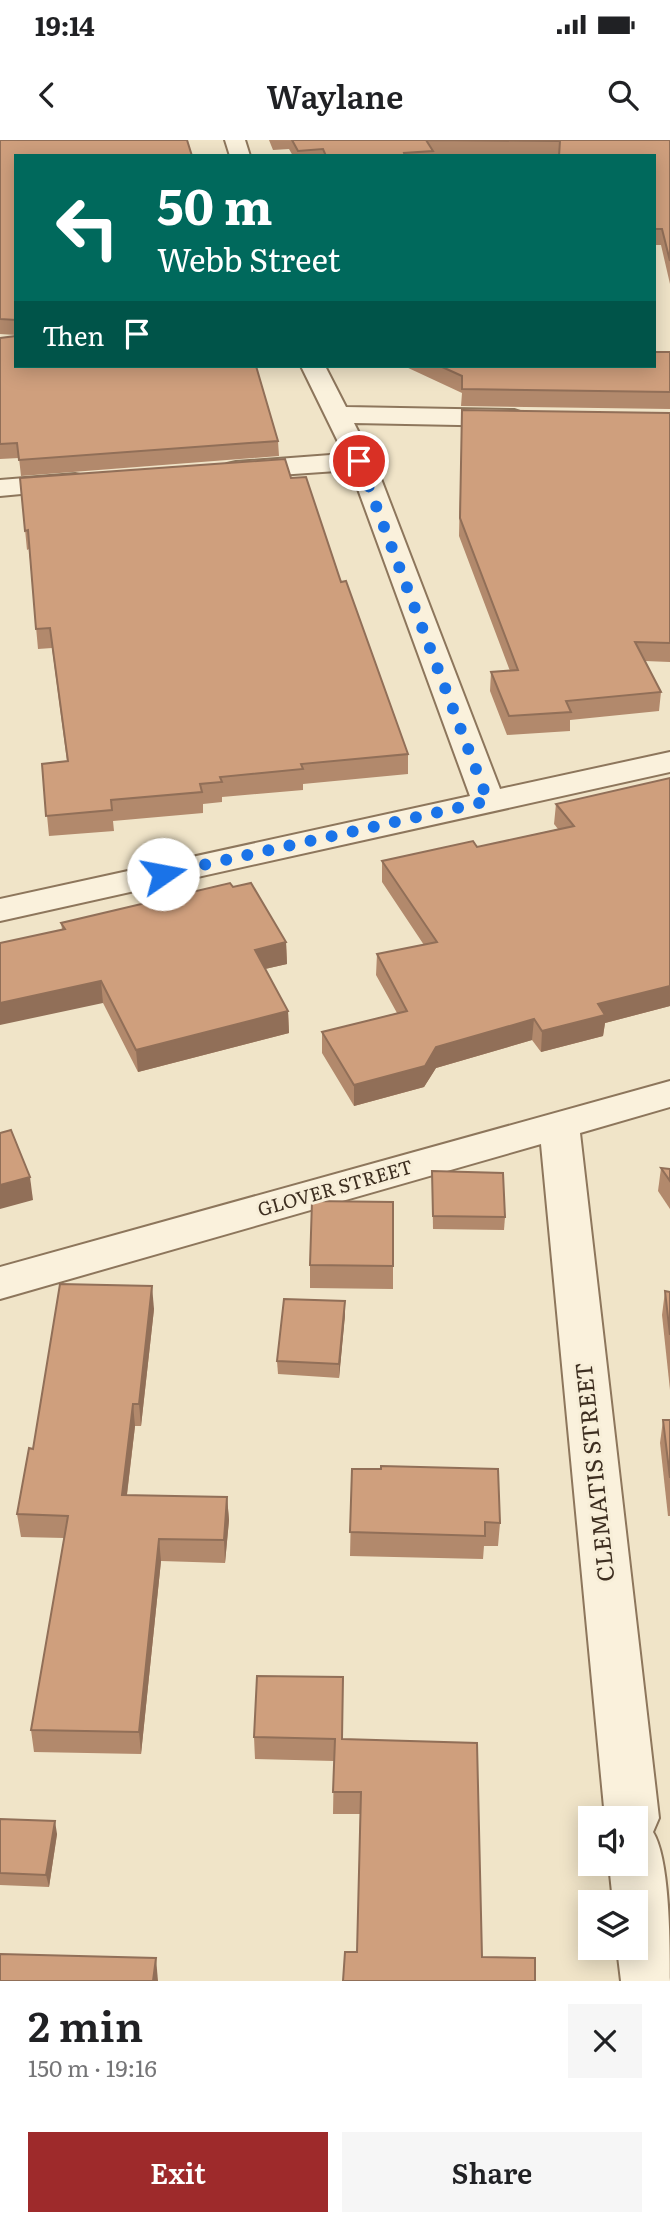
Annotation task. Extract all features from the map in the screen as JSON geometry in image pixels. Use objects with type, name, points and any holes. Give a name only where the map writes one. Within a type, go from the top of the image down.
[{"type":"street","points":[[314,368],[359,461],[488,801]]},
{"type":"street","points":[[337,415],[545,418]]},
{"type":"street","points":[[207,472],[359,461]]},
{"type":"street","points":[[0,488],[97,481]]},
{"type":"street","points":[[0,910],[670,762]]},
{"type":"street","name":"GLOVER STREET","points":[[0,1283],[670,1094]]},
{"type":"street","name":"CLEMATIS STREET","points":[[559,1125],[631,1806]]},
{"type":"street","points":[[638,1876],[649,1981]]},
{"type":"building","points":[[0,140],[187,140],[191,154],[14,154],[14,320],[0,319]]},
{"type":"building","points":[[292,140],[426,140],[433,151],[404,154],[325,154],[323,149],[298,151]]},
{"type":"building","points":[[426,140],[670,140],[670,261],[662,229],[656,229],[656,154],[559,154],[560,141]]},
{"type":"building","points":[[14,336],[14,368],[257,368],[278,441],[19,460],[17,443],[0,444],[0,338]]},
{"type":"building","points":[[656,352],[670,352],[670,392],[462,389],[462,376],[444,368],[656,368]]},
{"type":"building","points":[[462,410],[670,413],[670,643],[635,642],[661,692],[566,701],[571,712],[509,716],[491,672],[518,670],[460,518]]},
{"type":"building","points":[[285,459],[291,478],[306,477],[341,582],[346,581],[408,754],[301,764],[303,769],[220,777],[222,782],[200,784],[202,792],[111,800],[112,810],[46,816],[42,764],[68,761],[50,628],[36,629],[28,530],[25,531],[20,478]]},
{"type":"building","points":[[670,778],[670,986],[598,1004],[605,1015],[542,1031],[534,1019],[436,1047],[425,1066],[354,1085],[322,1032],[407,1011],[377,954],[437,942],[382,861],[473,841],[477,847],[574,826],[556,804]]},
{"type":"building","points":[[230,883],[233,887],[251,883],[286,942],[255,950],[288,1011],[136,1050],[101,981],[0,1003],[0,943],[65,929],[61,923]]},
{"type":"building","points":[[11,1130],[30,1177],[0,1185],[0,1133]]},
{"type":"building","points":[[661,1168],[670,1169],[670,1181]]},
{"type":"building","points":[[432,1171],[503,1173],[505,1217],[433,1216]]},
{"type":"building","points":[[312,1201],[393,1202],[393,1266],[310,1265]]},
{"type":"building","points":[[60,1284],[152,1286],[139,1404],[133,1404],[122,1495],[227,1497],[224,1540],[159,1539],[139,1732],[31,1730],[68,1516],[17,1514],[29,1448],[33,1449]]},
{"type":"building","points":[[665,1291],[670,1292],[670,1335]]},
{"type":"building","points":[[284,1299],[345,1301],[339,1364],[277,1361]]},
{"type":"building","points":[[663,1420],[670,1420],[670,1478]]},
{"type":"building","points":[[381,1466],[498,1469],[500,1523],[485,1522],[485,1536],[350,1532],[352,1469],[381,1469]]},
{"type":"building","points":[[257,1676],[343,1677],[342,1739],[477,1743],[482,1957],[535,1958],[535,1981],[343,1981],[345,1952],[357,1952],[361,1792],[333,1792],[335,1739],[254,1737]]},
{"type":"building","points":[[0,1819],[55,1821],[46,1875],[0,1873]]},
{"type":"building","points":[[0,1954],[156,1958],[153,1981],[0,1981]]},
{"type":"route","points":[[163,874],[488,801],[359,461]]}]
